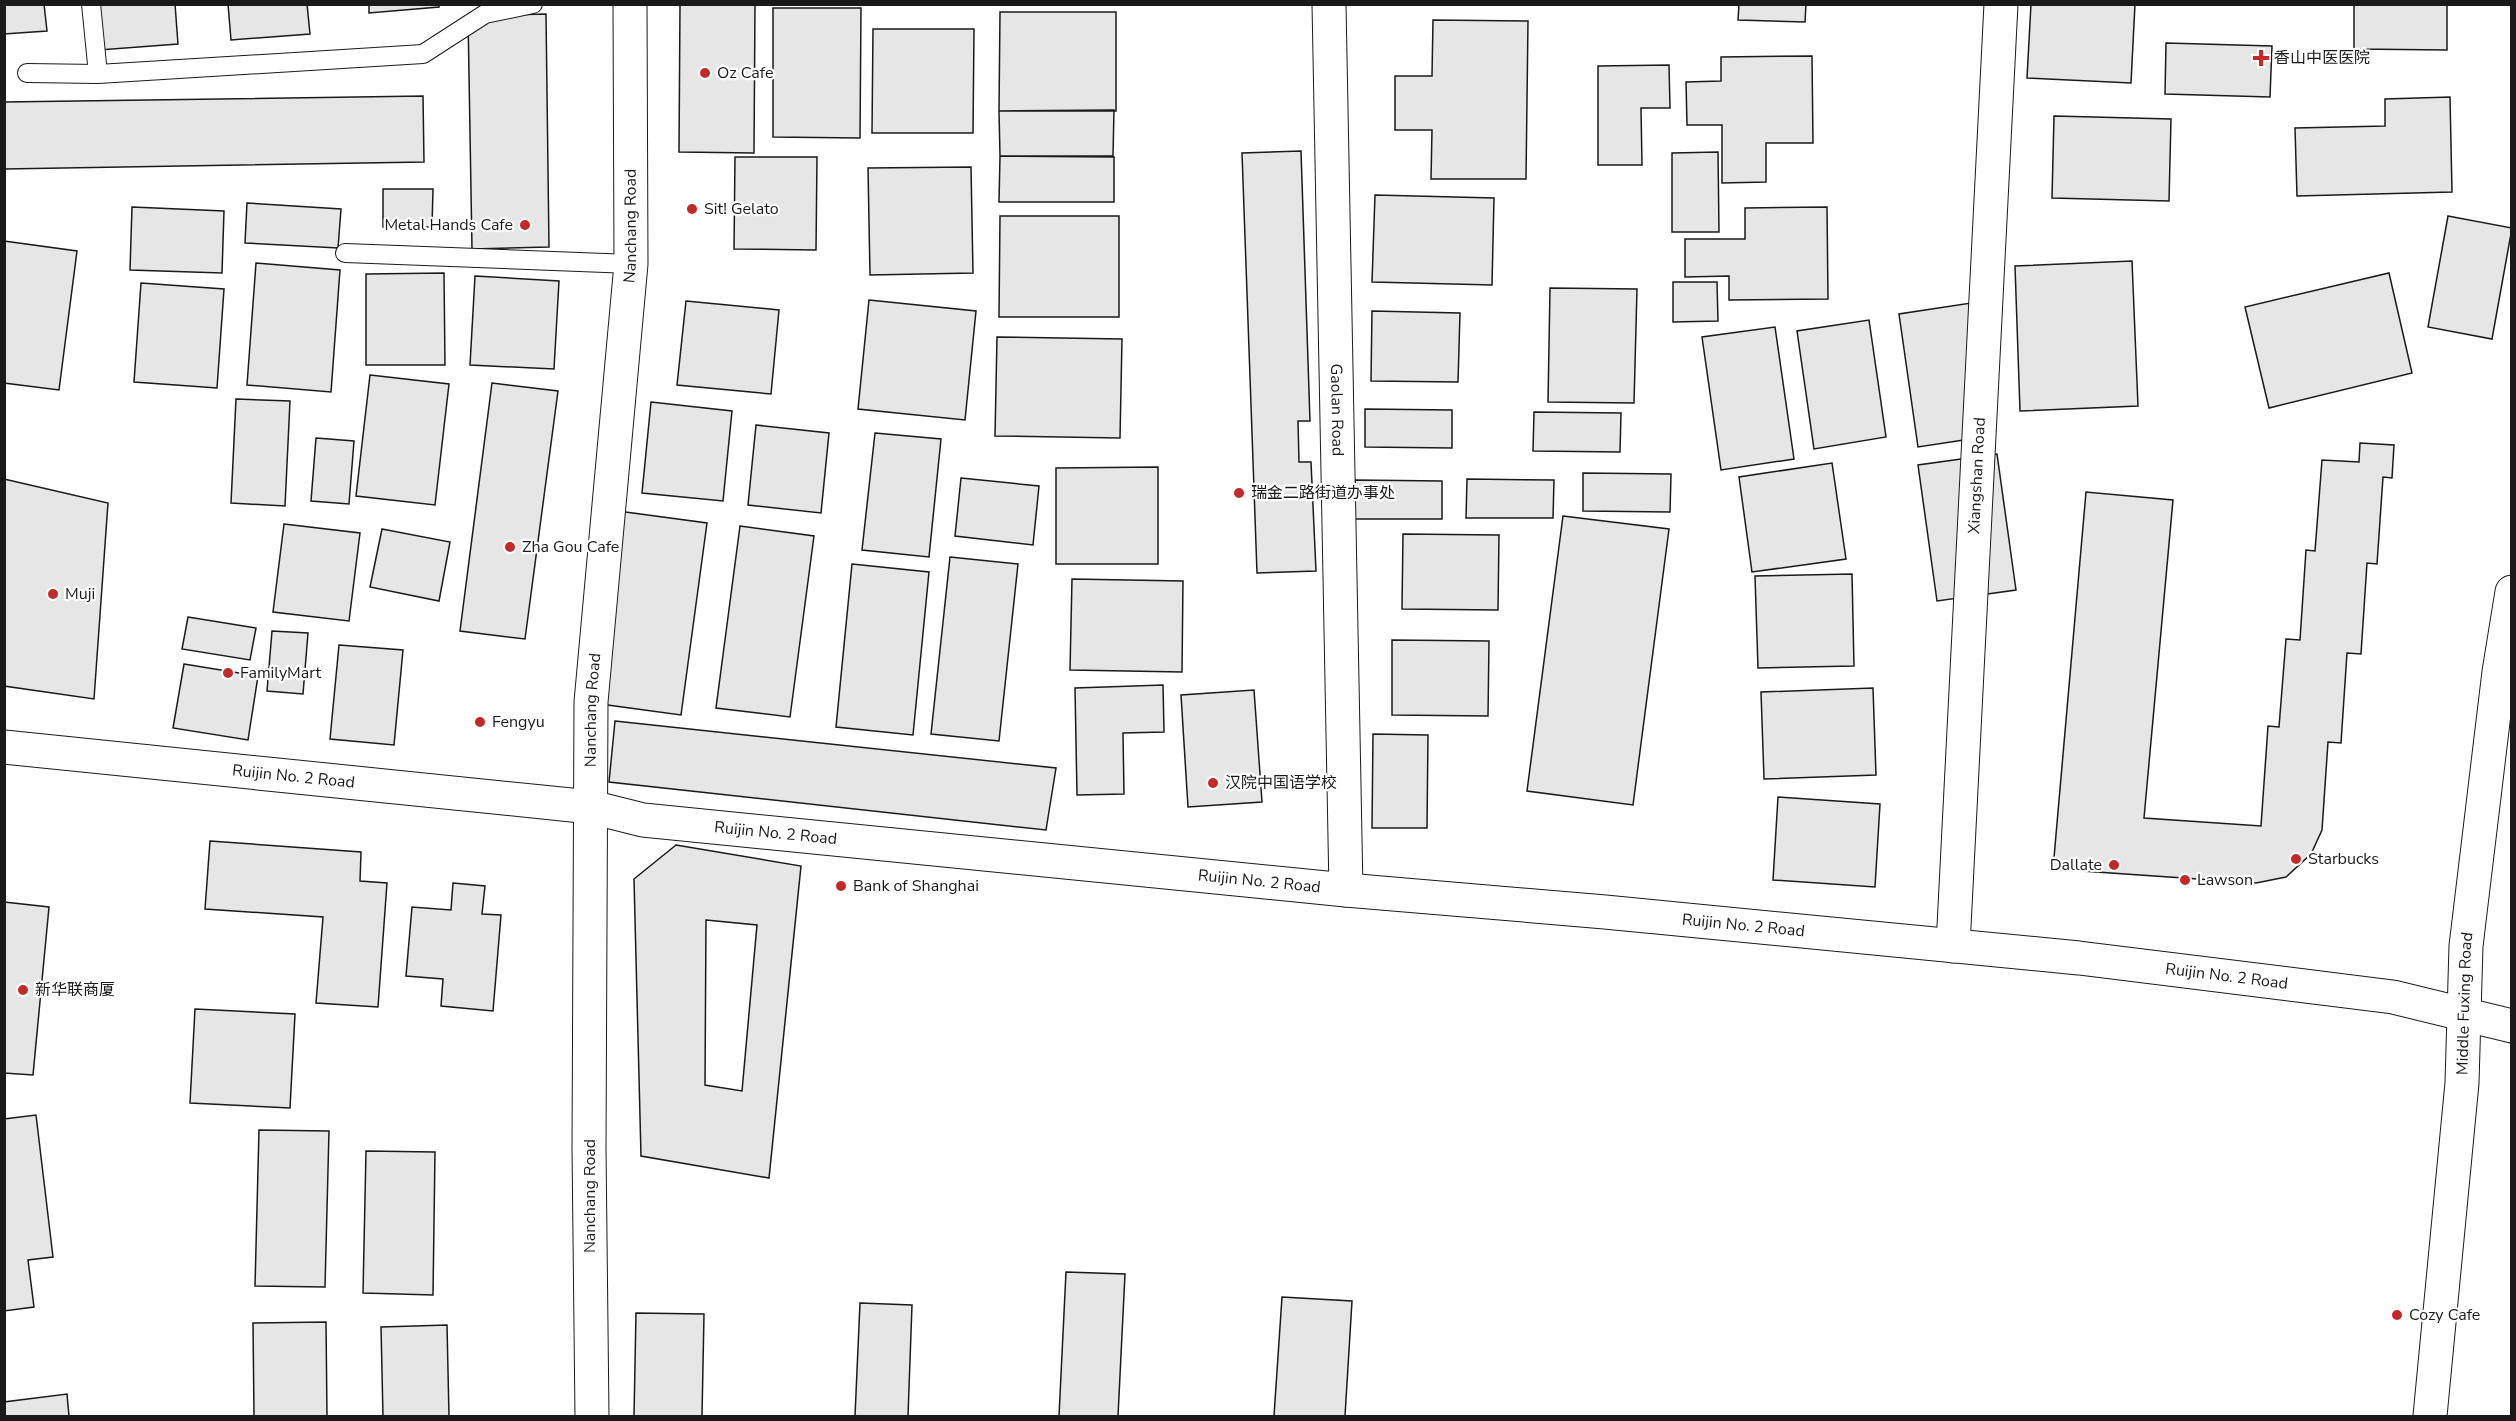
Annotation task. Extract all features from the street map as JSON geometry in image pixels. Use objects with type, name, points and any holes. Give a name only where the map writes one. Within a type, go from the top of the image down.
[{"type":"main road","name":"Nanchang Road","points":[[592,1416],[591,702],[632,264],[630,4]]},
{"type":"main road","name":"Gaolan Road","points":[[1329,4],[1346,890]]},
{"type":"main road","name":"Xiangshan Road","points":[[1953,946],[2001,4]]},
{"type":"main road","name":"Middle Fuxing Road","points":[[2430,1416],[2462,1083],[2466,946],[2499,672],[2511,592]]},
{"type":"main road","name":"Ruijin No. 2 Road","points":[[4,747],[591,807],[643,820],[1346,890],[1605,912],[2079,958],[2393,997],[2511,1026]]},
{"type":"lane","points":[[92,4],[98,74]]},
{"type":"lane","points":[[27,73],[98,74],[423,54],[485,14],[533,4]]},
{"type":"lane","points":[[345,253],[632,264]]},
{"type":"building","points":[[4,4],[44,4],[47,31],[4,34]]},
{"type":"building","points":[[95,4],[175,4],[178,44],[99,50]]},
{"type":"building","points":[[228,4],[307,4],[310,34],[231,40]]},
{"type":"building","points":[[369,4],[439,4],[439,7],[369,13]]},
{"type":"building","points":[[680,4],[755,4],[754,153],[679,152]]},
{"type":"building","points":[[1739,4],[1806,4],[1805,22],[1738,20]]},
{"type":"building","points":[[2031,4],[2135,4],[2131,83],[2027,78]]},
{"type":"building","points":[[2354,4],[2447,4],[2447,50],[2354,49]]},
{"type":"building","points":[[773,8],[861,8],[860,138],[773,137]]},
{"type":"building","points":[[1000,12],[1116,12],[1116,111],[999,111]]},
{"type":"building","points":[[546,14],[549,247],[472,249],[468,16]]},
{"type":"building","points":[[1433,20],[1528,21],[1526,179],[1431,179],[1432,130],[1395,130],[1395,76],[1432,76]]},
{"type":"building","points":[[873,29],[974,29],[973,133],[872,133]]},
{"type":"building","points":[[2166,43],[2272,46],[2270,97],[2165,94]]},
{"type":"building","points":[[1812,56],[1813,143],[1766,143],[1766,182],[1722,183],[1722,125],[1687,125],[1686,82],[1721,81],[1721,57]]},
{"type":"building","points":[[1669,65],[1670,108],[1641,108],[1642,165],[1598,165],[1598,66]]},
{"type":"building","points":[[423,96],[424,162],[4,169],[4,102]]},
{"type":"building","points":[[2450,97],[2452,192],[2297,196],[2295,128],[2385,126],[2385,99]]},
{"type":"building","points":[[1114,110],[1113,156],[1000,156],[999,111]]},
{"type":"building","points":[[2054,116],[2171,119],[2169,201],[2052,198]]},
{"type":"building","points":[[1301,151],[1310,421],[1298,421],[1299,462],[1311,462],[1316,571],[1257,573],[1242,153]]},
{"type":"building","points":[[1718,152],[1719,232],[1672,232],[1672,153]]},
{"type":"building","points":[[1000,156],[1114,157],[1114,202],[999,202]]},
{"type":"building","points":[[735,157],[817,157],[816,250],[734,249]]},
{"type":"building","points":[[971,167],[973,273],[870,275],[868,168]]},
{"type":"building","points":[[383,189],[433,189],[432,227],[383,227]]},
{"type":"building","points":[[1375,195],[1494,198],[1492,285],[1372,282]]},
{"type":"building","points":[[247,203],[341,209],[338,248],[245,243]]},
{"type":"building","points":[[132,207],[224,211],[222,273],[130,270]]},
{"type":"building","points":[[1827,207],[1828,299],[1729,300],[1729,276],[1685,277],[1685,239],[1745,239],[1745,208]]},
{"type":"building","points":[[1000,216],[1119,216],[1119,317],[999,317]]},
{"type":"building","points":[[2448,216],[2512,228],[2492,339],[2428,327]]},
{"type":"building","points":[[4,241],[77,251],[59,390],[4,383]]},
{"type":"building","points":[[2132,261],[2138,406],[2020,411],[2015,266]]},
{"type":"building","points":[[256,263],[340,270],[331,392],[247,385]]},
{"type":"building","points":[[444,273],[445,365],[366,365],[366,274]]},
{"type":"building","points":[[2389,273],[2412,373],[2269,408],[2245,307]]},
{"type":"building","points":[[475,276],[559,281],[554,369],[470,365]]},
{"type":"building","points":[[1673,282],[1717,282],[1718,321],[1673,322]]},
{"type":"building","points":[[141,283],[224,289],[217,388],[134,382]]},
{"type":"building","points":[[1550,288],[1637,289],[1634,403],[1548,402]]},
{"type":"building","points":[[869,300],[976,311],[965,420],[858,409]]},
{"type":"building","points":[[686,301],[779,310],[771,394],[677,385]]},
{"type":"building","points":[[1971,303],[1990,436],[1918,447],[1899,314]]},
{"type":"building","points":[[1372,311],[1460,313],[1458,382],[1371,381]]},
{"type":"building","points":[[1869,320],[1886,437],[1814,449],[1797,331]]},
{"type":"building","points":[[1775,327],[1794,459],[1721,470],[1702,337]]},
{"type":"building","points":[[997,337],[1122,339],[1120,438],[995,436]]},
{"type":"building","points":[[370,375],[449,384],[435,505],[356,496]]},
{"type":"building","points":[[492,383],[558,391],[525,639],[460,631]]},
{"type":"building","points":[[236,399],[290,401],[285,506],[231,503]]},
{"type":"building","points":[[651,402],[732,411],[723,501],[642,493]]},
{"type":"building","points":[[1365,409],[1452,410],[1452,448],[1365,447]]},
{"type":"building","points":[[1534,412],[1621,413],[1620,452],[1533,451]]},
{"type":"building","points":[[756,425],[829,433],[821,513],[748,505]]},
{"type":"building","points":[[875,433],[941,439],[929,557],[862,550]]},
{"type":"building","points":[[316,438],[354,441],[349,504],[311,501]]},
{"type":"building","points":[[2360,443],[2394,445],[2392,478],[2383,477],[2377,564],[2367,563],[2361,654],[2347,653],[2341,743],[2328,742],[2322,830],[2311,854],[2286,877],[2256,883],[2053,869],[2086,492],[2173,500],[2144,818],[2261,826],[2268,726],[2279,727],[2286,639],[2300,640],[2306,550],[2315,551],[2322,460],[2359,462]]},
{"type":"building","points":[[1997,454],[2016,590],[1937,601],[1918,465]]},
{"type":"building","points":[[1832,463],[1846,559],[1752,572],[1739,477]]},
{"type":"building","points":[[1158,467],[1158,564],[1056,564],[1056,468]]},
{"type":"building","points":[[1583,473],[1671,474],[1670,512],[1583,511]]},
{"type":"building","points":[[961,478],[1039,486],[1033,545],[955,536]]},
{"type":"building","name":"Muji","points":[[4,479],[108,503],[94,699],[4,686]]},
{"type":"building","points":[[1467,479],[1554,480],[1553,518],[1466,518]]},
{"type":"building","points":[[1355,480],[1442,481],[1442,519],[1355,519]]},
{"type":"building","points":[[618,511],[707,523],[681,715],[593,703]]},
{"type":"building","points":[[1563,516],[1669,529],[1633,805],[1527,791]]},
{"type":"building","points":[[284,524],[360,533],[349,621],[273,612]]},
{"type":"building","points":[[740,526],[814,536],[790,717],[716,708]]},
{"type":"building","points":[[382,529],[450,542],[439,601],[370,587]]},
{"type":"building","points":[[1403,534],[1499,535],[1498,610],[1402,609]]},
{"type":"building","points":[[950,557],[1018,564],[999,741],[931,734]]},
{"type":"building","points":[[852,564],[929,572],[913,735],[836,727]]},
{"type":"building","points":[[1852,574],[1854,666],[1758,668],[1755,576]]},
{"type":"building","points":[[1072,579],[1183,581],[1182,672],[1070,670]]},
{"type":"building","points":[[188,617],[256,628],[250,660],[182,649]]},
{"type":"building","points":[[272,631],[308,633],[303,694],[267,691]]},
{"type":"building","points":[[1392,640],[1489,641],[1488,716],[1392,715]]},
{"type":"building","points":[[339,645],[403,650],[394,745],[330,739]]},
{"type":"building","points":[[184,664],[258,676],[248,740],[173,728]]},
{"type":"building","points":[[1163,685],[1164,732],[1123,733],[1124,794],[1077,795],[1075,688]]},
{"type":"building","points":[[1873,688],[1876,775],[1764,779],[1761,692]]},
{"type":"building","points":[[1254,690],[1262,802],[1188,807],[1181,695]]},
{"type":"building","points":[[615,721],[1056,768],[1046,830],[609,782]]},
{"type":"building","points":[[1373,734],[1428,735],[1427,828],[1372,828]]},
{"type":"building","points":[[1778,797],[1880,804],[1875,887],[1773,880]]},
{"type":"building","points":[[210,841],[361,852],[360,881],[387,883],[378,1007],[316,1003],[323,917],[205,909]]},
{"type":"building","points":[[676,845],[801,866],[769,1178],[641,1156],[634,879]],"holes":[[[706,920],[757,925],[742,1091],[705,1085]]]},
{"type":"building","points":[[453,883],[485,886],[482,914],[501,915],[493,1011],[441,1006],[443,979],[406,976],[412,907],[451,910]]},
{"type":"building","name":"新华联商厦","points":[[4,902],[49,907],[33,1075],[4,1073]]},
{"type":"building","points":[[195,1009],[295,1014],[290,1108],[190,1103]]},
{"type":"building","points":[[36,1115],[53,1257],[28,1260],[34,1307],[4,1311],[4,1119]]},
{"type":"building","points":[[259,1130],[329,1131],[325,1287],[255,1286]]},
{"type":"building","points":[[366,1151],[435,1152],[433,1295],[363,1293]]},
{"type":"building","points":[[1066,1272],[1125,1274],[1118,1416],[1059,1416]]},
{"type":"building","points":[[1282,1297],[1352,1301],[1345,1416],[1274,1416]]},
{"type":"building","points":[[860,1303],[912,1305],[908,1416],[855,1416]]},
{"type":"building","points":[[636,1313],[704,1314],[702,1416],[634,1416]]},
{"type":"building","points":[[326,1322],[327,1416],[254,1416],[253,1323]]},
{"type":"building","points":[[447,1325],[449,1416],[383,1416],[381,1327]]},
{"type":"building","points":[[67,1394],[69,1416],[4,1416],[4,1402]]},
{"type":"place","name":"香山中医医院","points":[[2261,58]]},
{"type":"place","name":"Oz Cafe","points":[[705,73]]},
{"type":"place","name":"Sit! Gelato","points":[[692,209]]},
{"type":"place","name":"Metal Hands Cafe","points":[[525,225]]},
{"type":"place","name":"瑞金二路街道办事处","points":[[1239,493]]},
{"type":"place","name":"Zha Gou Cafe","points":[[510,547]]},
{"type":"place","name":"Muji","points":[[53,594]]},
{"type":"place","name":"FamilyMart","points":[[228,673]]},
{"type":"place","name":"Fengyu","points":[[480,722]]},
{"type":"place","name":"汉院中国语学校","points":[[1213,783]]},
{"type":"place","name":"Starbucks","points":[[2296,859]]},
{"type":"place","name":"Dallate","points":[[2114,865]]},
{"type":"place","name":"Lawson","points":[[2185,880]]},
{"type":"place","name":"Bank of Shanghai","points":[[841,886]]},
{"type":"place","name":"新华联商厦","points":[[23,990]]},
{"type":"place","name":"Cozy Cafe","points":[[2397,1315]]}]
